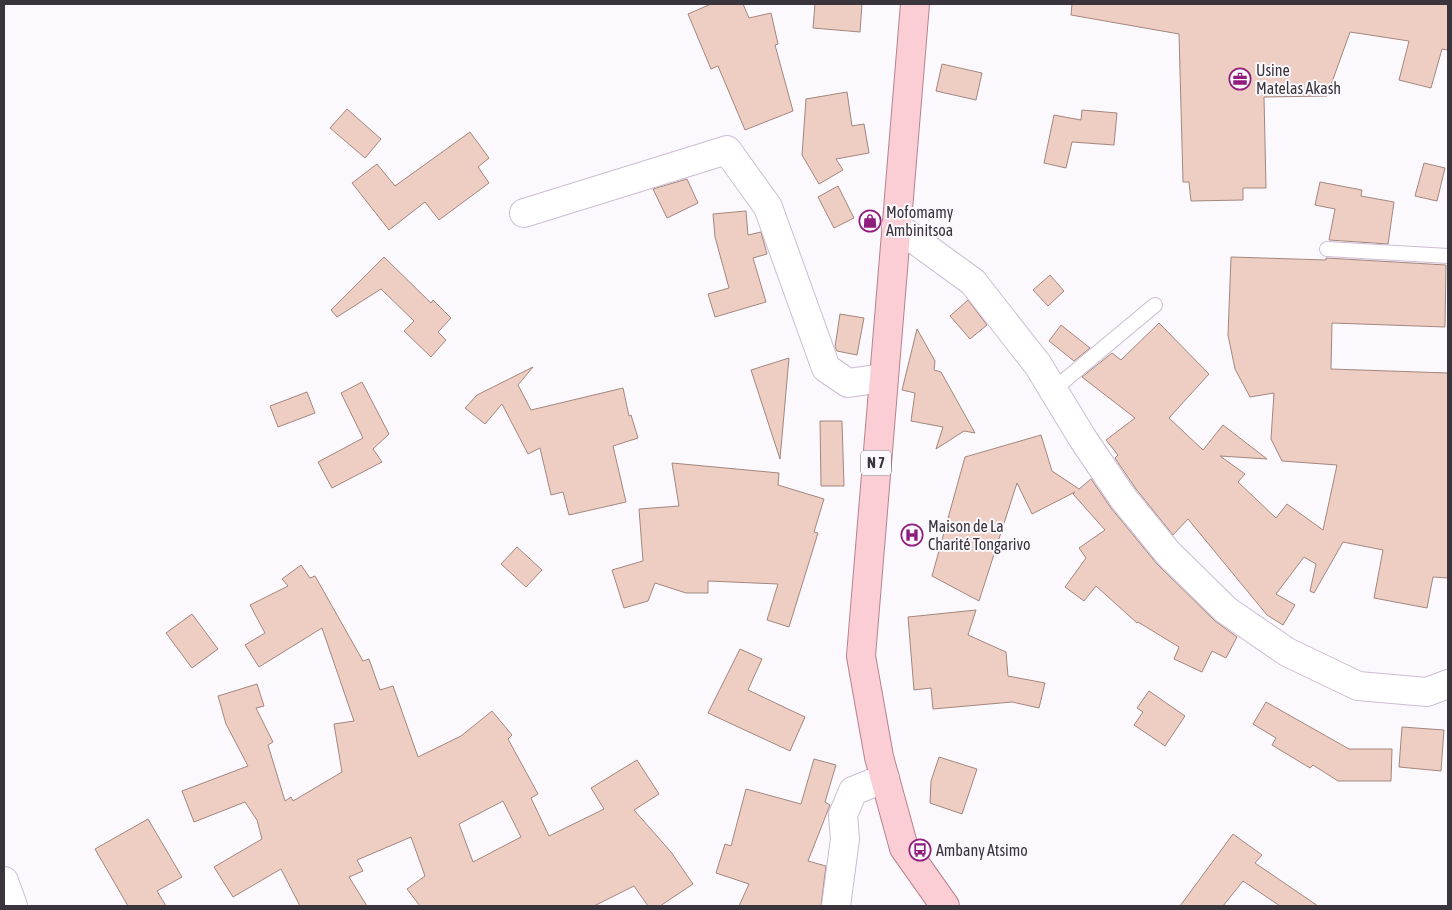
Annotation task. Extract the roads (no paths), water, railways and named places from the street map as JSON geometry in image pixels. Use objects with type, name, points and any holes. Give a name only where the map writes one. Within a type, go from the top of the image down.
[{"type":"main road","name":"N 7","points":[[915,4],[861,656],[885,778],[904,848],[945,906]]},
{"type":"street","points":[[524,213],[727,150],[768,207],[826,368],[848,383],[883,378]]},
{"type":"street","points":[[896,226],[973,282],[1038,365],[1083,440],[1122,498],[1168,553],[1226,610],[1287,652],[1358,686],[1427,692],[1448,684]]},
{"type":"street","points":[[836,906],[845,839],[843,814],[853,791],[885,778]]},
{"type":"street","points":[[4,881],[13,906]]},
{"type":"lane","points":[[1327,249],[1448,256]]},
{"type":"lane","points":[[1053,390],[1154,304]]},
{"type":"place","name":"Usine Matelas Akash","points":[[1240,79]]},
{"type":"place","name":"Mofomamy Ambinitsoa","points":[[870,221]]},
{"type":"place","name":"Maison de La Charité Tongarivo","points":[[912,535]]},
{"type":"place","name":"Ambany Atsimo","points":[[920,850]]}]
